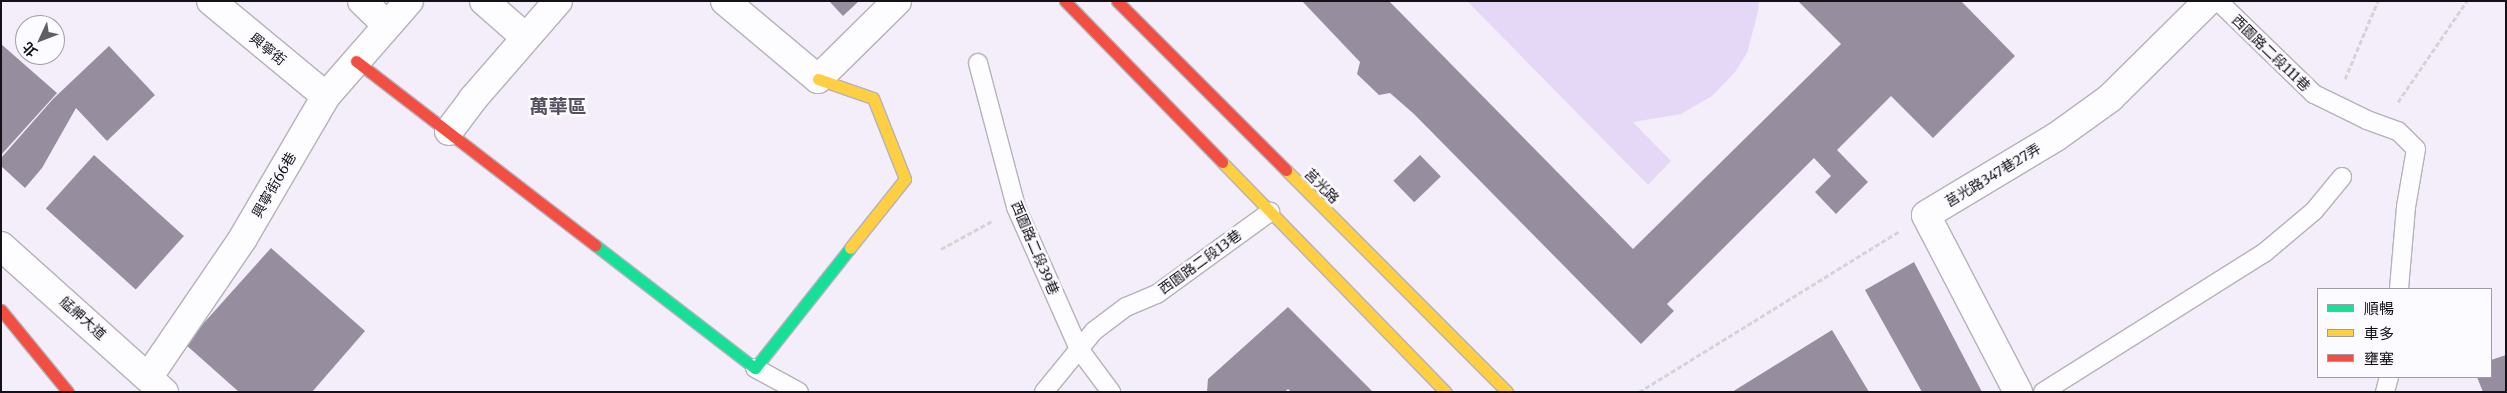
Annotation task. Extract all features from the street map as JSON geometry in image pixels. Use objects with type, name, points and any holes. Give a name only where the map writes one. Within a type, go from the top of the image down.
[{"type":"street","name":"興寧街","points":[[212,1],[326,96]]},
{"type":"street","points":[[362,1],[386,24]]},
{"type":"street","name":"興寧街66巷","points":[[156,384],[326,96],[386,24],[409,1]]},
{"type":"street","points":[[484,1],[525,37]]},
{"type":"street","points":[[449,132],[525,37],[558,1]]},
{"type":"street","points":[[356,61],[755,368],[905,179],[873,98],[818,79],[724,1]]},
{"type":"street","points":[[818,79],[897,1]]},
{"type":"street","points":[[1065,1],[1446,392]]},
{"type":"street","name":"莒光路","points":[[1117,1],[1507,392]]},
{"type":"street","name":"莒光路347巷27弄","points":[[1926,215],[2056,137],[2110,98],[2208,1]]},
{"type":"street","points":[[1926,215],[2018,392]]},
{"type":"street","name":"艋舺大道","points":[[1,246],[156,384]]},
{"type":"street","points":[[1,310],[68,392]]},
{"type":"lane","name":"西園路二段111巷","points":[[2218,1],[2283,68],[2314,94],[2333,105],[2398,131],[2416,149],[2406,207],[2399,288]]},
{"type":"lane","name":"西園路二段39巷","points":[[978,63],[1016,207],[1079,349],[1111,392]]},
{"type":"lane","points":[[2043,392],[2264,253],[2314,211],[2342,177]]},
{"type":"lane","name":"西園路二段13巷","points":[[1044,392],[1094,331],[1126,307],[1157,294],[1270,212]]},
{"type":"lane","points":[[755,368],[799,392]]},
{"type":"lane","points":[[2385,392],[2389,378]]},
{"type":"path","points":[[2333,105],[2378,1]]},
{"type":"path","points":[[2382,125],[2467,1]]},
{"type":"path","points":[[941,249],[1016,207]]},
{"type":"path","points":[[1639,392],[1926,215]]},
{"type":"shaded area","points":[[1467,1],[1759,1],[1747,53],[1735,72],[1712,96],[1681,114],[1633,122],[1671,161],[1648,185]]},
{"type":"building","points":[[829,1],[859,1],[843,16]]},
{"type":"building","points":[[1302,1],[1389,1],[1633,249],[1841,44],[1798,1],[1961,1],[2015,56],[1933,138],[1891,96],[1837,150],[1868,182],[1836,214],[1815,192],[1831,176],[1814,158],[1667,304],[1674,311],[1641,344],[1414,114],[1390,93],[1379,95],[1357,74],[1360,62]]},
{"type":"building","points":[[1,44],[15,56],[15,65],[25,65],[57,93],[1,155]]},
{"type":"building","points":[[109,46],[155,95],[107,141],[76,108],[42,168],[25,188],[1,166],[1,158],[53,99]]},
{"type":"building","points":[[94,155],[184,236],[136,289],[46,209]]},
{"type":"building","points":[[1420,155],[1441,177],[1414,202],[1393,181]]},
{"type":"building","points":[[271,248],[365,331],[312,392],[239,392],[185,344]]},
{"type":"building","points":[[1914,262],[1982,392],[1922,392],[1865,290]]},
{"type":"building","points":[[1288,307],[1373,392],[1291,392],[1288,389],[1285,392],[1207,392],[1208,379]]},
{"type":"building","points":[[1832,330],[1869,392],[1732,392]]},
{"type":"building","points":[[2506,355],[2506,392],[2483,392],[2477,378],[2492,378],[2492,360]]},
{"type":"traffic: fast","points":[[595,245],[755,368],[850,248]]},
{"type":"traffic: slow","points":[[818,79],[873,98],[905,179],[850,248]]},
{"type":"traffic: slow","points":[[1222,162],[1446,392]]},
{"type":"traffic: slow","points":[[1286,170],[1507,392]]},
{"type":"traffic: jam","points":[[1065,1],[1222,162]]},
{"type":"traffic: jam","points":[[1117,1],[1286,170]]},
{"type":"traffic: jam","points":[[356,61],[595,245]]},
{"type":"traffic: jam","points":[[1,310],[68,392]]},
{"type":"district","name":"萬華區","points":[[558,107]]}]
